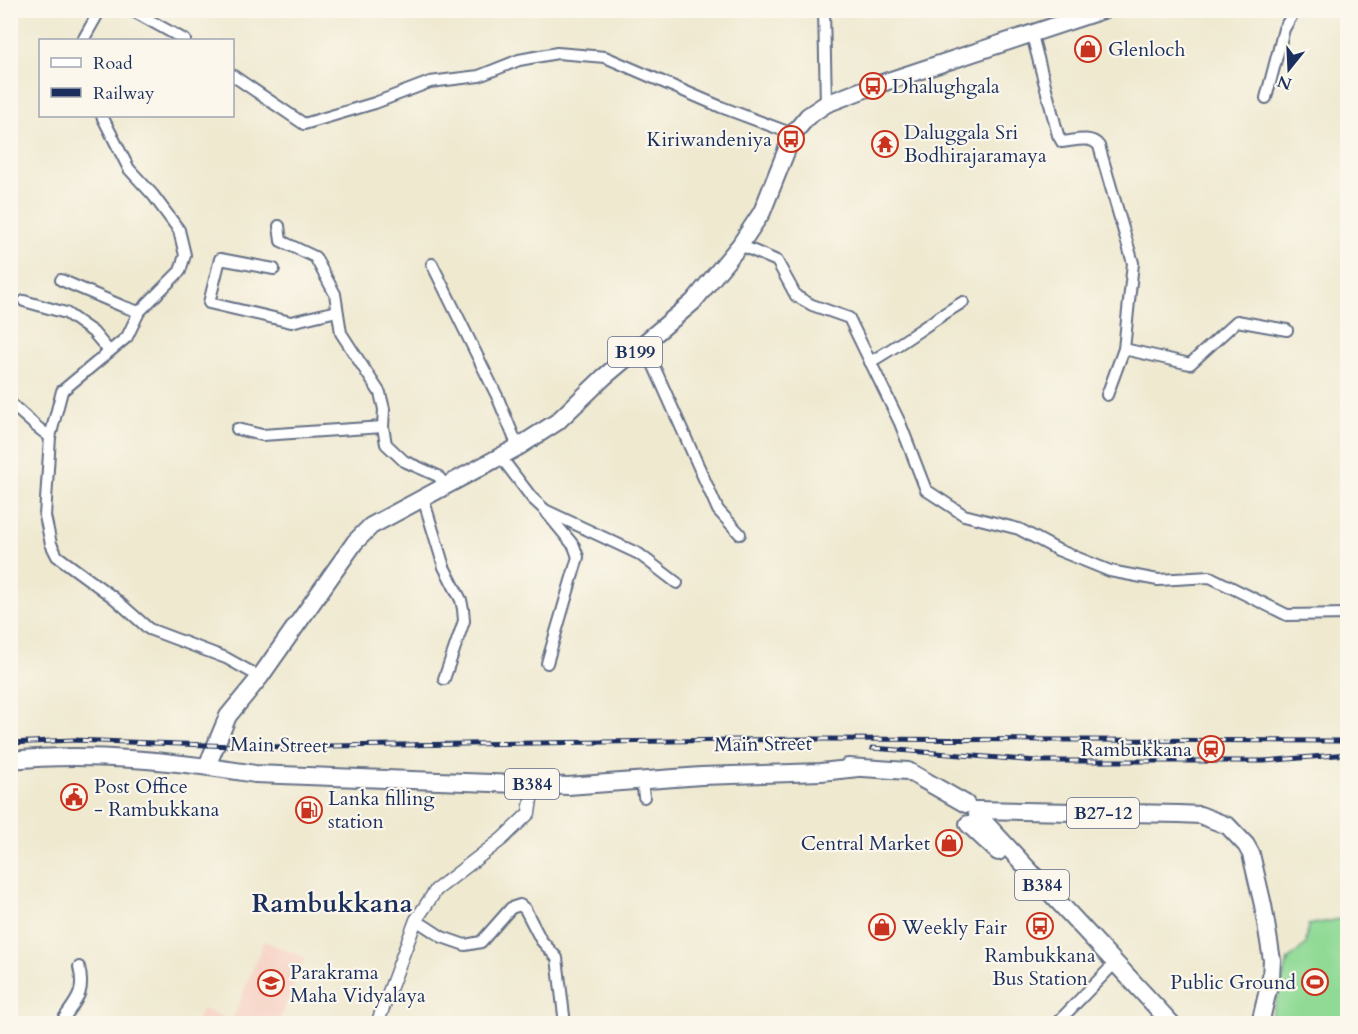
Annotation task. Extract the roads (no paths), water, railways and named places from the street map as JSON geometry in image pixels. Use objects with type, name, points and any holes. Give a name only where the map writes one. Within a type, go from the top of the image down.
[{"type":"main road","name":"B199","points":[[207,766],[228,716],[260,677],[355,542],[371,526],[518,447],[557,422],[604,377],[693,302],[740,245],[762,212],[793,134],[808,117],[826,104],[873,86],[1103,10]]},
{"type":"main road","name":"Main Street","points":[[10,760],[58,756],[207,766],[255,774],[534,781],[643,789],[701,776],[821,772],[858,768]]},
{"type":"main road","name":"Main Street","points":[[534,781],[727,764],[819,764],[908,771],[938,788],[969,813],[1033,885],[1110,961]]},
{"type":"main road","name":"B27-12","points":[[969,813],[1179,813],[1200,815],[1228,826],[1251,854],[1263,905],[1272,960],[1271,977],[1260,1023]]},
{"type":"main road","name":"B384","points":[[1110,961],[1159,1023]]},
{"type":"main road","name":"B384","points":[[1110,961],[1172,1023]]},
{"type":"street","points":[[84,39],[100,10]]},
{"type":"street","points":[[131,10],[182,39]]},
{"type":"street","points":[[824,10],[826,104]]},
{"type":"street","points":[[1266,98],[1284,29],[1295,10]]},
{"type":"street","points":[[1032,35],[1058,135],[1062,142],[1090,140],[1096,141],[1099,146],[1133,263],[1124,349],[1107,395]]},
{"type":"street","points":[[234,76],[304,124],[375,103],[430,82],[479,76],[519,60],[557,53],[605,57],[721,107],[793,134]]},
{"type":"street","points":[[103,117],[129,169],[153,195],[178,230],[185,255],[180,271],[139,312],[127,337],[62,391],[50,437],[45,516],[51,544],[57,556],[114,598],[149,629],[226,658],[260,677]]},
{"type":"street","points":[[279,226],[280,241],[315,257],[335,294],[341,333],[380,393],[384,409],[383,427],[386,444],[404,460],[438,476],[446,485]]},
{"type":"street","points":[[740,245],[777,261],[796,296],[812,305],[849,318],[900,423],[926,490],[964,515],[1019,529],[1058,550],[1110,571],[1158,580],[1210,577],[1287,615],[1347,614]]},
{"type":"street","points":[[274,269],[220,259],[209,303],[291,322],[337,311]]},
{"type":"street","points":[[432,264],[497,396],[518,447]]},
{"type":"street","points":[[61,280],[139,312]]},
{"type":"street","points":[[24,301],[66,313],[93,332],[109,351]]},
{"type":"street","points":[[870,362],[963,302]]},
{"type":"street","points":[[1124,349],[1190,364],[1237,321],[1287,330]]},
{"type":"street","points":[[644,344],[718,510],[740,534]]},
{"type":"street","points":[[10,402],[50,437]]},
{"type":"street","points":[[237,429],[262,435],[383,427]]},
{"type":"street","points":[[500,456],[531,498],[545,510],[574,546],[578,557],[547,663]]},
{"type":"street","points":[[423,498],[444,567],[461,600],[463,609],[464,621],[444,679]]},
{"type":"street","points":[[545,510],[639,554],[677,583]]},
{"type":"street","points":[[377,1023],[416,920],[436,890],[502,839],[529,813],[534,781]]},
{"type":"street","points":[[416,920],[442,937],[465,945],[481,942],[511,908],[520,905],[525,909],[541,940],[557,958],[566,1023]]},
{"type":"street","points":[[1056,1023],[1110,961]]},
{"type":"street","points":[[60,1023],[81,992],[83,981],[79,967]]},
{"type":"railway","points":[[10,743],[73,740],[261,747],[812,739],[1348,741]]},
{"type":"railway","points":[[872,748],[1037,761],[1264,761],[1348,754]]},
{"type":"place","name":"Glenloch","points":[[1088,49]]},
{"type":"place","name":"Dhalughgala","points":[[873,86]]},
{"type":"place","name":"Kiriwandeniya","points":[[791,139]]},
{"type":"place","name":"Daluggala Sri Bodhirajaramaya","points":[[885,144]]},
{"type":"place","name":"Rambukkana","points":[[1211,749]]},
{"type":"place","name":"Post Office - Rambukkana","points":[[74,797]]},
{"type":"place","name":"Lanka filling station","points":[[309,810]]},
{"type":"place","name":"Central Market","points":[[949,843]]},
{"type":"place","name":"Rambukkana Bus Station","points":[[1040,926]]},
{"type":"place","name":"Weekly Fair","points":[[882,927]]},
{"type":"place","name":"Public Ground","points":[[1315,982]]},
{"type":"place","name":"Parakrama Maha Vidyalaya","points":[[271,983]]},
{"type":"district","name":"Rambukkana","points":[[332,903]]}]
